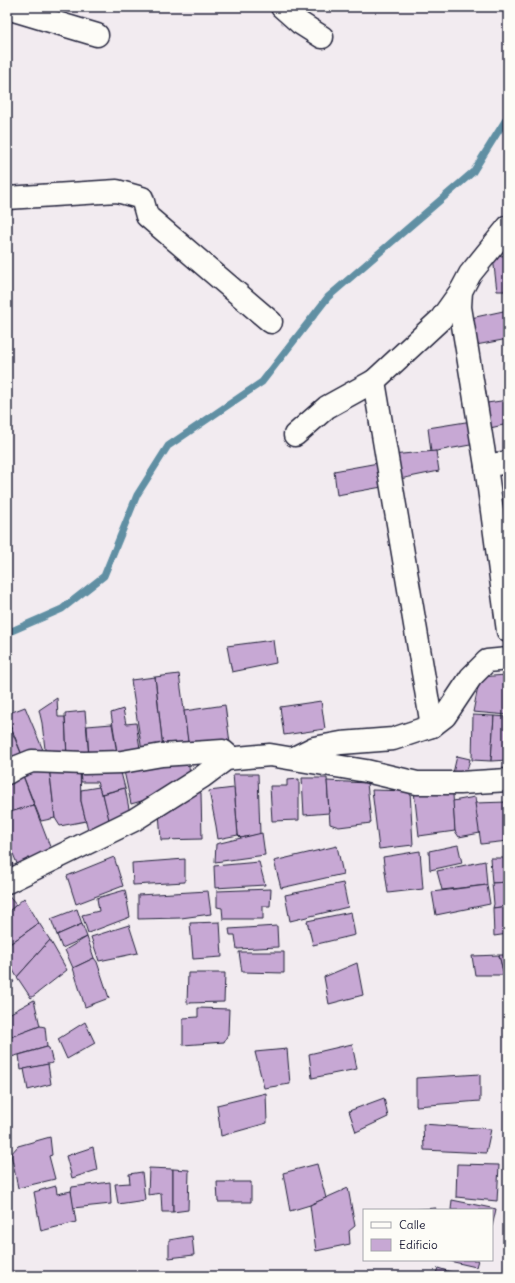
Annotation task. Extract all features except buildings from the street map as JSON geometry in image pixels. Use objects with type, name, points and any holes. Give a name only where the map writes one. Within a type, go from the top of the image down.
[{"type":"street","points":[[282,7],[300,23],[322,38]]},
{"type":"street","points":[[7,8],[97,35]]},
{"type":"street","points":[[7,198],[117,191],[142,198],[148,216],[271,322]]},
{"type":"street","points":[[295,434],[327,407],[374,381],[441,319],[462,291],[470,274],[508,226]]},
{"type":"street","points":[[462,291],[460,307],[486,466],[508,631]]},
{"type":"street","points":[[374,381],[432,726]]},
{"type":"street","points":[[486,466],[508,462]]},
{"type":"street","points":[[294,758],[314,748],[340,743],[393,739],[432,726],[445,716],[471,677],[487,661],[508,659]]},
{"type":"street","points":[[7,773],[32,761],[84,763],[122,762],[162,755],[223,751],[231,758]]},
{"type":"street","points":[[7,882],[134,820],[202,777],[226,759],[270,754],[366,771],[417,783],[460,783],[508,780]]},
{"type":"waterway","points":[[7,633],[62,609],[104,576],[137,495],[168,446],[262,382],[328,297],[473,172],[508,116]]}]
